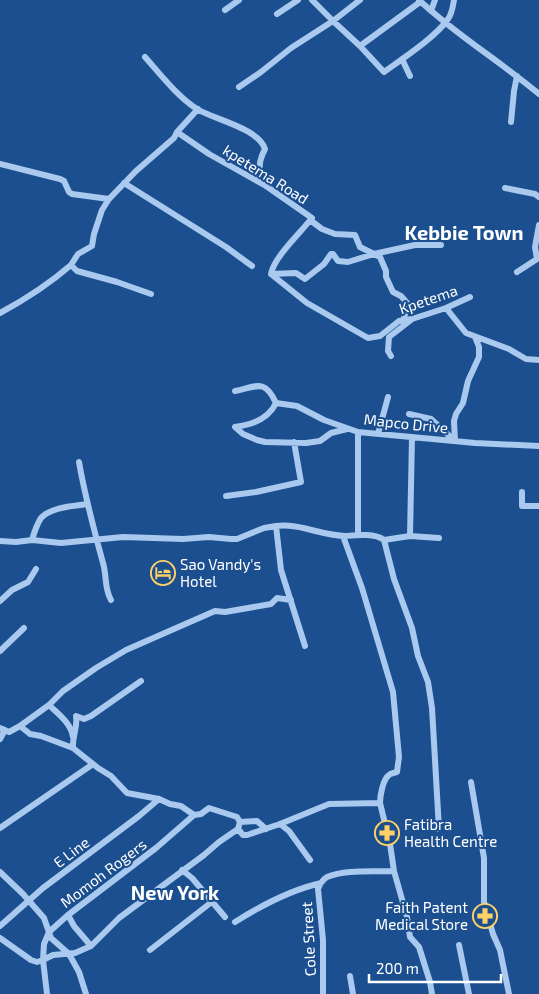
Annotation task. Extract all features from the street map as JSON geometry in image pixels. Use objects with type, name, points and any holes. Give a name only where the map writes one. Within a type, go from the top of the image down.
[{"type":"street","points":[[225,10],[239,0]]},
{"type":"street","points":[[277,14],[298,0]]},
{"type":"street","points":[[312,0],[384,72],[446,22],[450,17],[454,0]]},
{"type":"street","points":[[239,87],[299,43],[333,22],[360,0]]},
{"type":"street","points":[[430,10],[435,0]]},
{"type":"street","points":[[360,46],[420,1],[458,33],[539,94]]},
{"type":"street","points":[[145,57],[173,88],[198,109],[249,132],[264,144],[265,149],[258,167],[260,172],[259,182]]},
{"type":"street","points":[[402,59],[410,76]]},
{"type":"street","points":[[511,122],[517,76]]},
{"type":"street","points":[[0,313],[39,290],[70,265],[78,254],[92,246],[102,210],[109,199],[174,138],[177,132],[198,109]]},
{"type":"street","name":"kpetema Road","points":[[177,132],[209,154],[259,182],[312,218],[282,255],[272,269],[271,274]]},
{"type":"street","points":[[0,164],[60,178],[72,194],[109,199]]},
{"type":"street","points":[[124,183],[226,247],[252,266]]},
{"type":"street","points":[[505,188],[536,194],[539,197]]},
{"type":"street","points":[[310,220],[322,229],[335,234],[355,235],[360,247],[380,257],[393,292],[401,296],[408,304],[403,321]]},
{"type":"street","points":[[517,272],[538,261],[535,247],[539,225]]},
{"type":"street","points":[[271,274],[296,273],[305,280],[324,264],[331,254],[338,261],[348,262],[415,245],[442,245]]},
{"type":"street","points":[[70,265],[77,271],[151,294]]},
{"type":"street","name":"Kpetema","points":[[271,274],[307,303],[368,338],[380,336],[399,321],[412,319],[446,308],[470,297]]},
{"type":"street","points":[[446,308],[466,333],[509,349],[526,359],[539,360]]},
{"type":"street","points":[[391,356],[388,351],[389,337],[412,319]]},
{"type":"street","points":[[455,441],[454,421],[456,414],[479,358],[479,347],[475,337]]},
{"type":"street","points":[[235,391],[256,386],[264,386],[270,389],[276,403],[273,410],[254,424],[235,427],[243,434],[257,440],[265,442],[306,443],[320,441],[331,433],[348,428]]},
{"type":"street","points":[[378,434],[388,397]]},
{"type":"street","name":"Mapco Drive","points":[[276,403],[297,406],[324,420],[358,432],[539,446]]},
{"type":"street","points":[[409,414],[431,419],[455,441]]},
{"type":"street","points":[[358,432],[358,535]]},
{"type":"street","points":[[410,536],[412,437]]},
{"type":"street","points":[[226,496],[256,492],[301,482],[294,442]]},
{"type":"street","points":[[79,462],[87,504],[106,573],[107,593],[111,600]]},
{"type":"street","points":[[522,492],[522,506],[539,506]]},
{"type":"street","points":[[32,540],[42,518],[47,513],[87,504]]},
{"type":"street","points":[[0,541],[32,540],[61,543],[123,537],[237,539],[264,528],[287,525],[343,536],[381,537],[384,540],[394,579],[412,628],[418,656],[428,682],[432,708],[439,829]]},
{"type":"street","points":[[276,526],[281,570],[305,646]]},
{"type":"street","points":[[343,536],[362,588],[393,692],[399,757],[397,772],[389,775],[387,778],[380,794],[380,803],[410,937],[419,947],[432,994]]},
{"type":"street","points":[[384,540],[410,536],[439,538]]},
{"type":"street","points":[[0,601],[12,590],[28,582],[36,568]]},
{"type":"street","points":[[0,739],[2,729],[9,732],[20,726],[49,705],[63,691],[126,650],[207,614],[271,604],[277,598],[291,600]]},
{"type":"street","points":[[1,649],[24,628]]},
{"type":"street","points":[[73,739],[77,724],[76,716],[84,719],[91,716],[141,682]]},
{"type":"street","points":[[49,705],[70,727],[73,748]]},
{"type":"street","points":[[20,726],[30,734],[41,736],[73,748],[110,776],[127,793],[159,799],[170,804],[182,806],[194,815],[201,814],[209,808],[237,818],[243,834],[247,835],[329,804],[380,803]]},
{"type":"street","points":[[0,828],[93,764]]},
{"type":"street","points":[[471,782],[484,858],[484,902],[493,934],[500,950],[509,994]]},
{"type":"street","name":"E Line","points":[[0,927],[29,900],[159,799]]},
{"type":"street","name":"Momoh Rogers","points":[[49,932],[68,915],[156,848],[194,815]]},
{"type":"street","points":[[0,938],[16,951],[37,962],[53,955],[82,951],[91,946],[120,918],[239,826],[257,822],[266,829]]},
{"type":"street","points":[[280,824],[288,831],[310,860]]},
{"type":"street","points":[[182,870],[192,878],[225,917]]},
{"type":"street","points":[[235,922],[256,909],[299,888],[321,883],[326,878],[346,873],[394,871]]},
{"type":"street","points":[[0,872],[29,900],[44,918],[54,942],[69,954],[79,972],[86,994]]},
{"type":"street","name":"Cole Street","points":[[321,883],[318,889],[323,940],[323,994]]},
{"type":"street","points":[[150,950],[213,901]]},
{"type":"street","points":[[68,915],[74,926],[91,946]]},
{"type":"street","points":[[47,994],[43,960],[44,944],[49,932]]},
{"type":"street","points":[[460,945],[469,994]]},
{"type":"street","points":[[350,976],[353,994]]},
{"type":"place","name":"Sao Vandy's Hotel","points":[[163,573]]},
{"type":"place","name":"Fatibra Health Centre","points":[[387,833]]},
{"type":"place","name":"Faith Patent Medical Store","points":[[485,916]]},
{"type":"district","name":"Kebbie Town","points":[[464,232]]},
{"type":"district","name":"New York","points":[[175,892]]}]
